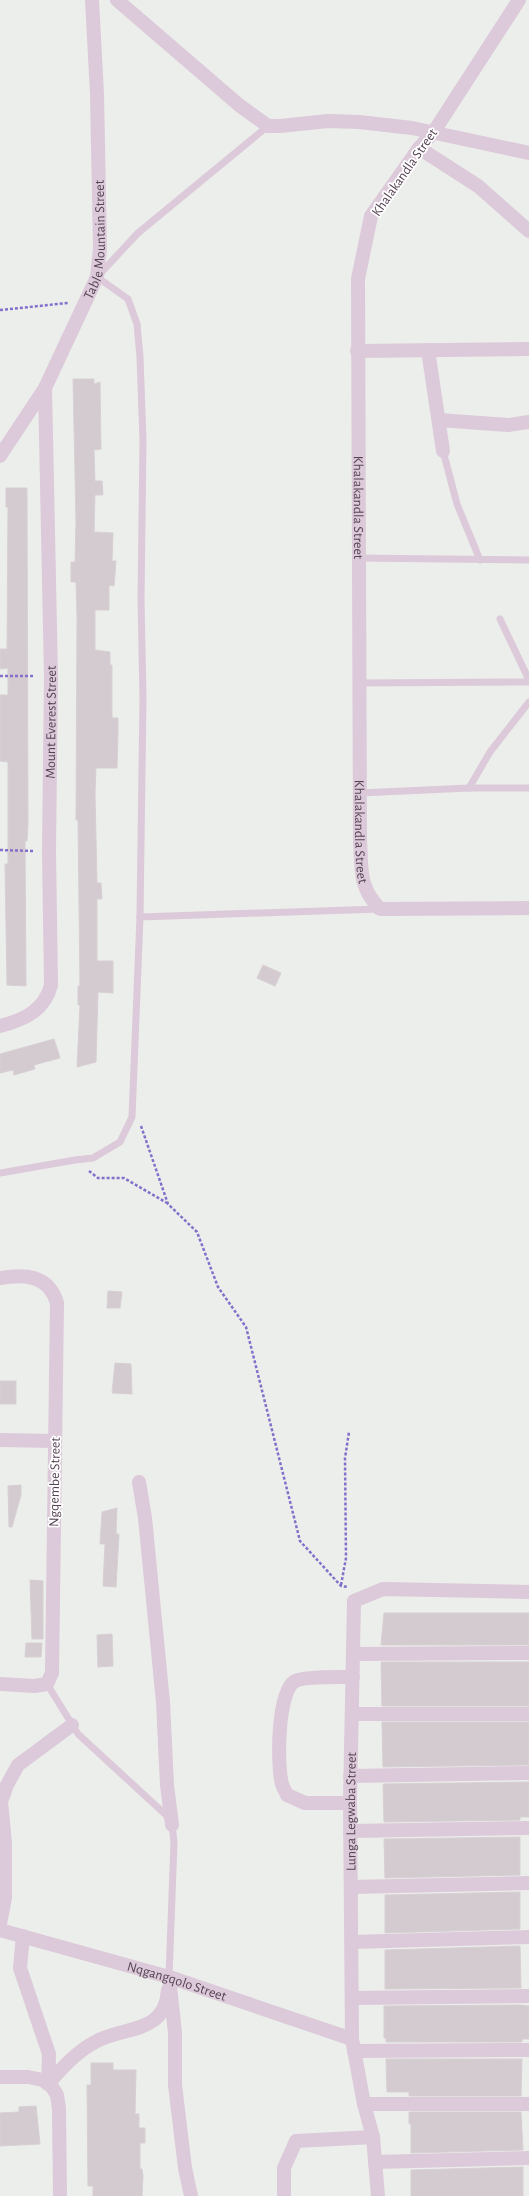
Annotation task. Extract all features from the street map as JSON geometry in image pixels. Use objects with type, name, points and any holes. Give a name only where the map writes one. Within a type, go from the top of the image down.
[{"type":"street","name":"Table Mountain Street","points":[[0,456],[45,388],[84,301],[97,277],[100,248],[97,94],[92,0]]},
{"type":"street","points":[[117,0],[239,105],[268,126],[328,121],[412,128],[529,153]]},
{"type":"street","name":"Khalakandla Street","points":[[380,908],[368,896],[363,883],[360,840],[357,351],[358,279],[371,216],[419,148],[433,133],[519,0]]},
{"type":"street","points":[[419,148],[478,186],[529,231]]},
{"type":"street","points":[[357,351],[529,349]]},
{"type":"street","points":[[428,350],[443,452]]},
{"type":"street","name":"Mount Everest Street","points":[[0,1026],[33,1014],[48,996],[52,971],[50,851],[51,676],[45,388]]},
{"type":"street","points":[[439,420],[508,425],[529,422]]},
{"type":"street","points":[[380,908],[529,908]]},
{"type":"street","name":"Ngqembe Street","points":[[0,1278],[21,1276],[34,1277],[54,1292],[57,1303],[52,1673],[47,1684]]},
{"type":"street","points":[[0,1440],[55,1441]]},
{"type":"street","points":[[139,1482],[145,1518],[163,1702],[167,1785],[172,1825]]},
{"type":"street","name":"Lunga Legwaba Street","points":[[378,2196],[373,2137],[364,2104],[353,2045],[350,1776],[354,1601],[383,1589],[529,1592]]},
{"type":"street","points":[[353,1654],[529,1652]]},
{"type":"street","points":[[350,1801],[346,1803],[305,1803],[287,1795],[282,1784],[279,1743],[286,1691],[295,1681],[323,1677],[353,1677]]},
{"type":"street","points":[[0,1684],[34,1686],[47,1684]]},
{"type":"street","points":[[352,1714],[529,1714]]},
{"type":"street","points":[[0,1924],[5,1898],[5,1843],[1,1802],[3,1796],[18,1765],[72,1725]]},
{"type":"street","points":[[350,1776],[529,1773]]},
{"type":"street","points":[[350,1831],[529,1828]]},
{"type":"street","points":[[351,1887],[529,1883]]},
{"type":"street","name":"Nqgangqolo Street","points":[[0,1930],[169,1977],[353,2045],[529,2050]]},
{"type":"street","points":[[23,1936],[20,1968],[48,2054],[48,2084]]},
{"type":"street","points":[[352,1942],[529,1937]]},
{"type":"street","points":[[48,2084],[68,2062],[97,2041],[149,2025],[167,2004],[169,1977]]},
{"type":"street","points":[[169,1977],[176,2033],[176,2085],[185,2168],[192,2196]]},
{"type":"street","points":[[352,1998],[529,1996]]},
{"type":"street","points":[[0,2077],[28,2077],[43,2080],[57,2095],[59,2109],[60,2196]]},
{"type":"street","points":[[364,2104],[529,2104]]},
{"type":"street","points":[[284,2196],[284,2168],[296,2141],[373,2137]]},
{"type":"street","points":[[375,2162],[529,2158]]},
{"type":"lane","points":[[0,1173],[92,1158],[120,1142],[132,1117],[140,917],[143,698],[141,600],[143,441],[140,357],[137,324],[128,298],[97,277],[138,233],[268,126]]},
{"type":"lane","points":[[443,452],[457,504],[480,560]]},
{"type":"lane","points":[[358,558],[529,560]]},
{"type":"lane","points":[[360,683],[529,681],[500,619]]},
{"type":"lane","points":[[469,788],[490,752],[529,702]]},
{"type":"lane","points":[[360,793],[469,788],[529,788]]},
{"type":"lane","points":[[140,917],[380,908]]},
{"type":"lane","points":[[47,1684],[72,1725],[89,1746],[166,1815],[172,1825],[174,1842],[169,1977]]},
{"type":"path","points":[[0,310],[84,301]]},
{"type":"path","points":[[0,676],[51,676]]},
{"type":"path","points":[[0,850],[50,851]]},
{"type":"path","points":[[132,1117],[142,1126],[168,1204]]},
{"type":"path","points":[[75,1160],[98,1178],[124,1178],[168,1204],[196,1232],[218,1287],[246,1327],[300,1541],[341,1586],[373,1594]]},
{"type":"path","points":[[341,1586],[346,1558],[344,1458],[349,1432]]},
{"type":"building","points":[[73,379],[94,379],[94,384],[100,382],[101,449],[94,450],[95,481],[102,481],[103,495],[95,495],[94,532],[113,533],[112,561],[116,561],[114,586],[109,585],[109,610],[95,610],[95,650],[110,652],[110,665],[112,665],[112,718],[118,718],[117,768],[96,768],[95,794],[97,883],[101,883],[102,899],[97,899],[97,961],[113,961],[113,993],[98,992],[96,1062],[77,1067],[80,1005],[78,1005],[78,986],[80,986],[78,820],[76,820],[77,616],[76,582],[71,582],[71,562],[75,562],[76,522]]},
{"type":"building","points":[[6,488],[27,488],[28,823],[27,841],[25,841],[26,986],[7,985],[5,864],[8,864],[8,762],[0,761],[0,695],[8,695],[8,668],[0,669],[0,649],[7,649],[8,507],[6,507]]},
{"type":"building","points":[[263,965],[281,973],[275,986],[257,978]]},
{"type":"building","points":[[54,1039],[60,1058],[34,1065],[35,1069],[14,1075],[13,1070],[0,1073],[0,1054]]},
{"type":"building","points":[[108,1291],[122,1292],[120,1308],[107,1308]]},
{"type":"building","points":[[115,1363],[131,1364],[132,1394],[112,1393]]},
{"type":"building","points":[[0,1381],[16,1381],[16,1404],[0,1404]]},
{"type":"building","points":[[21,1485],[21,1495],[12,1527],[9,1527],[8,1486]]},
{"type":"building","points":[[117,1508],[116,1534],[119,1534],[116,1587],[103,1586],[105,1544],[100,1544],[102,1512]]},
{"type":"building","points":[[30,1580],[43,1581],[43,1639],[32,1639]]},
{"type":"building","points":[[384,1613],[529,1613],[529,1645],[381,1645]]},
{"type":"building","points":[[112,1634],[113,1666],[98,1667],[97,1635]]},
{"type":"building","points":[[26,1643],[42,1643],[41,1657],[25,1657]]},
{"type":"building","points":[[381,1662],[529,1662],[529,1706],[382,1706]]},
{"type":"building","points":[[382,1722],[529,1722],[529,1765],[383,1767]]},
{"type":"building","points":[[529,1782],[529,1817],[520,1817],[520,1820],[384,1822],[383,1784]]},
{"type":"building","points":[[520,1837],[520,1875],[385,1878],[384,1839]]},
{"type":"building","points":[[520,1892],[520,1929],[385,1933],[385,1895]]},
{"type":"building","points":[[520,1946],[521,1988],[385,1989],[385,1950]]},
{"type":"building","points":[[384,2006],[529,2006],[529,2039],[522,2039],[522,2042],[386,2042],[386,2038],[384,2038]]},
{"type":"building","points":[[386,2059],[522,2059],[521,2096],[409,2096],[409,2092],[387,2092]]},
{"type":"building","points":[[91,2063],[113,2063],[113,2070],[136,2070],[135,2114],[139,2114],[139,2128],[145,2128],[145,2143],[140,2143],[140,2169],[142,2169],[143,2176],[142,2196],[93,2196],[93,2186],[88,2186],[87,2085],[91,2085]]},
{"type":"building","points":[[36,2106],[40,2144],[0,2146],[0,2113],[19,2112],[19,2107]]},
{"type":"building","points":[[409,2112],[521,2112],[523,2150],[411,2153],[411,2124],[409,2124]]},
{"type":"building","points":[[523,2167],[523,2196],[411,2196],[411,2170]]}]
